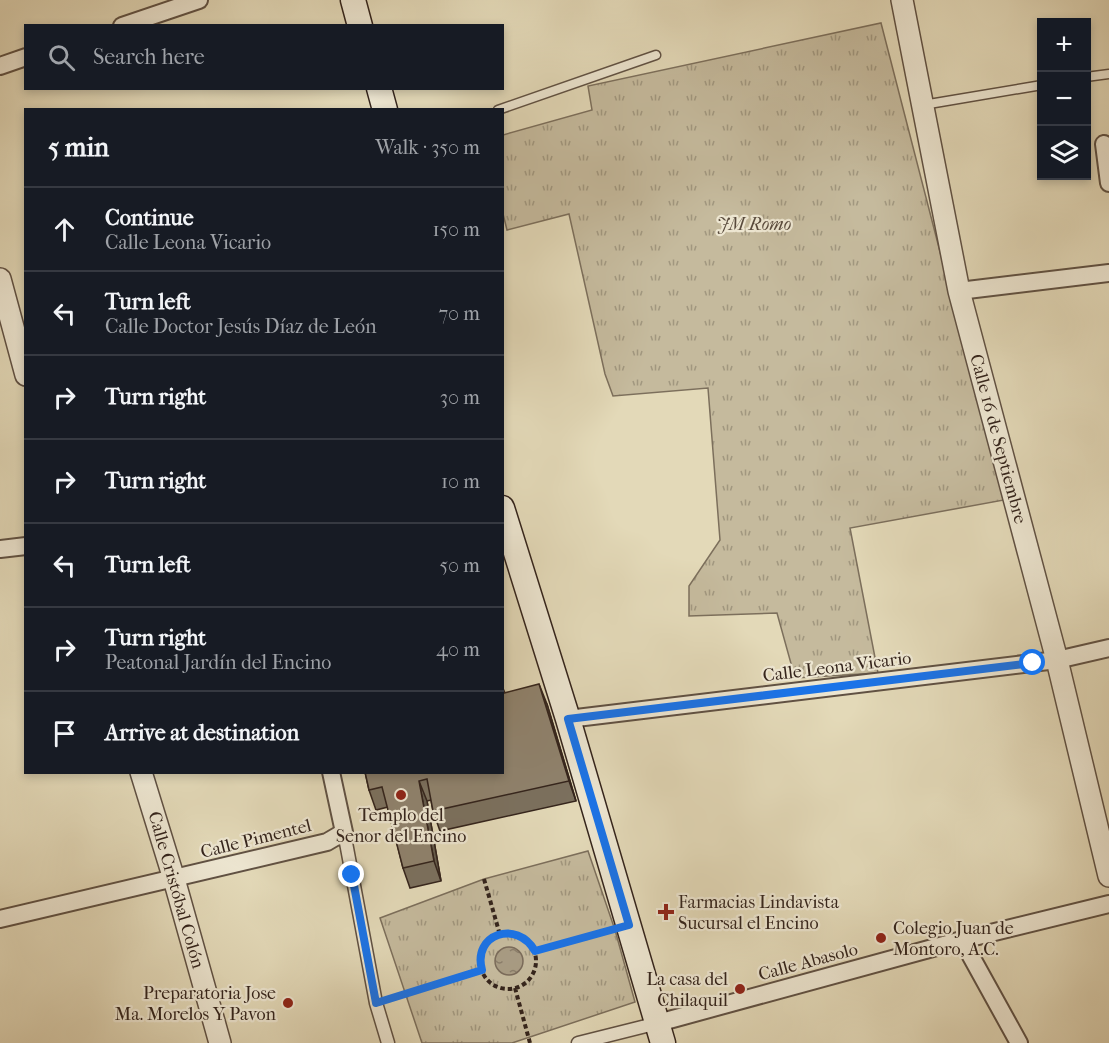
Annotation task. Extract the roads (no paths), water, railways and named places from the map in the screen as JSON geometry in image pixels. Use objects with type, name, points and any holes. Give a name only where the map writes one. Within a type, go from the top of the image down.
[{"type":"main road","points":[[353,0],[359,24]]},
{"type":"main road","points":[[380,90],[384,108]]},
{"type":"main road","points":[[504,514],[568,719],[661,1033]]},
{"type":"street","points":[[128,24],[199,0]]},
{"type":"street","name":"Calle 16 de Septiembre","points":[[902,0],[959,291],[1057,660],[1109,876]]},
{"type":"street","points":[[0,66],[24,58]]},
{"type":"street","points":[[1104,144],[1109,183]]},
{"type":"street","points":[[959,291],[1109,273]]},
{"type":"street","points":[[0,279],[24,368]]},
{"type":"street","points":[[0,549],[24,546]]},
{"type":"street","name":"Calle Leona Vicario","points":[[568,719],[1057,660],[1109,648]]},
{"type":"street","name":"Calle Cristóbal Colón","points":[[142,774],[220,1043]]},
{"type":"street","points":[[331,774],[376,1003],[388,1043]]},
{"type":"street","name":"Calle Pimentel","points":[[0,920],[327,842],[344,832]]},
{"type":"street","name":"Calle Abasolo","points":[[661,1033],[962,940],[1109,904]]},
{"type":"street","points":[[962,940],[1019,1043]]},
{"type":"street","points":[[578,1043],[661,1033]]},
{"type":"lane","points":[[504,108],[656,55]]},
{"type":"lane","points":[[1091,77],[1109,74]]},
{"type":"lane","points":[[922,105],[1037,86]]},
{"type":"water","points":[[509,947],[519,951],[523,961],[519,971],[509,975],[499,971],[495,961],[499,951]]},
{"type":"place","name":"Templo del Senor del Encino","points":[[401,795]]},
{"type":"place","name":"Farmacias Lindavista Sucursal el Encino","points":[[666,912]]},
{"type":"place","name":"Colegio Juan de Montoro, A.C.","points":[[881,938]]},
{"type":"place","name":"La casa del Chilaquil","points":[[740,989]]},
{"type":"place","name":"Preparatoria Jose Ma. Morelos Y Pavon","points":[[288,1003]]},
{"type":"park label","name":"JM Romo","points":[[754,224]]}]
